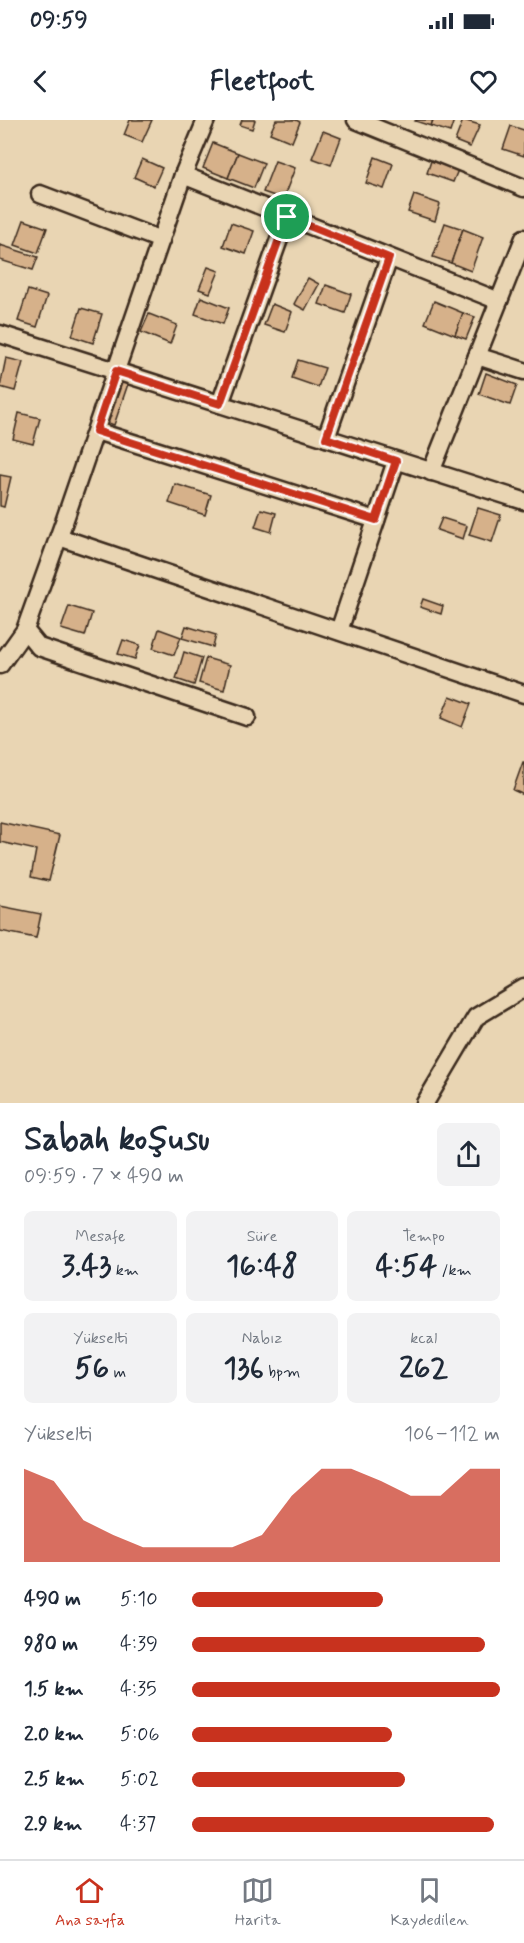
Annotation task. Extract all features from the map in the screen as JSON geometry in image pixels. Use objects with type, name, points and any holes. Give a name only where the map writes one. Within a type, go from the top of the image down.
[{"type":"street","points":[[356,120],[524,188]]},
{"type":"street","points":[[0,665],[25,630],[202,121]]},
{"type":"street","points":[[183,175],[499,302]]},
{"type":"street","points":[[40,194],[161,240]]},
{"type":"street","points":[[220,404],[287,217]]},
{"type":"street","points":[[431,472],[524,238]]},
{"type":"street","points":[[326,438],[389,258]]},
{"type":"street","points":[[0,334],[524,501]]},
{"type":"street","points":[[477,356],[524,371]]},
{"type":"street","points":[[96,431],[376,520]]},
{"type":"street","points":[[339,632],[396,461]]},
{"type":"street","points":[[59,537],[524,694]]},
{"type":"street","points":[[25,630],[39,647],[247,717]]},
{"type":"street","points":[[425,1103],[476,1017],[524,988]]},
{"type":"building","points":[[130,120],[152,120],[142,142],[124,135]]},
{"type":"building","points":[[242,120],[255,120],[252,129],[240,125]]},
{"type":"building","points":[[276,120],[300,122],[292,142],[270,133]]},
{"type":"building","points":[[416,120],[433,120],[431,126]]},
{"type":"building","points":[[433,120],[454,120],[450,132],[431,126]]},
{"type":"building","points":[[463,120],[480,125],[470,147],[455,141]]},
{"type":"building","points":[[511,126],[524,130],[524,156],[503,149]]},
{"type":"building","points":[[323,131],[341,138],[331,165],[312,158]]},
{"type":"building","points":[[213,143],[238,153],[228,178],[203,168]]},
{"type":"building","points":[[238,153],[264,163],[254,188],[228,178]]},
{"type":"building","points":[[375,157],[393,164],[384,189],[366,183]]},
{"type":"building","points":[[142,159],[162,168],[154,186],[134,177]]},
{"type":"building","points":[[275,161],[295,168],[283,199],[263,192]]},
{"type":"building","points":[[431,161],[458,170],[453,182],[427,173]]},
{"type":"building","points":[[414,195],[440,204],[435,221],[408,212]]},
{"type":"building","points":[[24,220],[47,228],[38,253],[15,245]]},
{"type":"building","points":[[231,223],[254,231],[246,254],[223,246]]},
{"type":"building","points":[[445,223],[463,229],[451,263],[433,257]]},
{"type":"building","points":[[463,229],[483,237],[471,271],[451,263]]},
{"type":"building","points":[[0,245],[38,257],[33,270],[0,260]]},
{"type":"building","points":[[208,267],[219,271],[210,293],[199,289]]},
{"type":"building","points":[[308,278],[319,284],[305,310],[294,304]]},
{"type":"building","points":[[326,285],[351,294],[345,313],[319,304]]},
{"type":"building","points":[[28,290],[47,296],[37,327],[18,321]]},
{"type":"building","points":[[201,297],[229,308],[223,324],[195,314]]},
{"type":"building","points":[[434,301],[463,313],[455,335],[425,323]]},
{"type":"building","points":[[272,304],[292,312],[285,332],[264,325]]},
{"type":"building","points":[[81,308],[102,314],[93,343],[72,336]]},
{"type":"building","points":[[463,313],[475,317],[466,339],[455,335]]},
{"type":"building","points":[[149,314],[177,325],[170,344],[141,332]]},
{"type":"building","points":[[6,358],[23,362],[15,391],[0,387]]},
{"type":"building","points":[[298,360],[325,368],[318,387],[292,378]]},
{"type":"building","points":[[486,373],[517,385],[510,405],[479,394]]},
{"type":"building","points":[[121,379],[129,381],[114,425],[106,422]]},
{"type":"building","points":[[19,413],[40,418],[33,444],[13,439]]},
{"type":"building","points":[[0,475],[11,477],[4,507],[0,506]]},
{"type":"building","points":[[175,484],[211,495],[205,515],[169,503]]},
{"type":"building","points":[[478,508],[501,515],[492,542],[469,535]]},
{"type":"building","points":[[261,509],[276,513],[271,532],[255,527]]},
{"type":"building","points":[[442,518],[467,526],[463,539],[437,530]]},
{"type":"building","points":[[423,599],[443,606],[441,614],[420,607]]},
{"type":"building","points":[[69,606],[92,613],[85,636],[61,629]]},
{"type":"building","points":[[186,626],[216,635],[213,647],[182,638]]},
{"type":"building","points":[[159,629],[181,637],[174,655],[153,648]]},
{"type":"building","points":[[123,640],[140,645],[135,659],[118,654]]},
{"type":"building","points":[[184,652],[202,658],[194,685],[176,679]]},
{"type":"building","points":[[206,658],[230,665],[224,690],[199,683]]},
{"type":"building","points":[[450,696],[471,704],[462,727],[441,718]]},
{"type":"building","points":[[524,762],[524,795],[513,790]]},
{"type":"building","points":[[0,822],[60,835],[49,881],[31,877],[36,850],[0,842]]},
{"type":"building","points":[[0,906],[41,914],[36,938],[0,931]]},
{"type":"route","points":[[287,217],[389,258],[326,438],[396,461],[376,520],[96,431],[116,371],[220,404],[287,217]]}]
